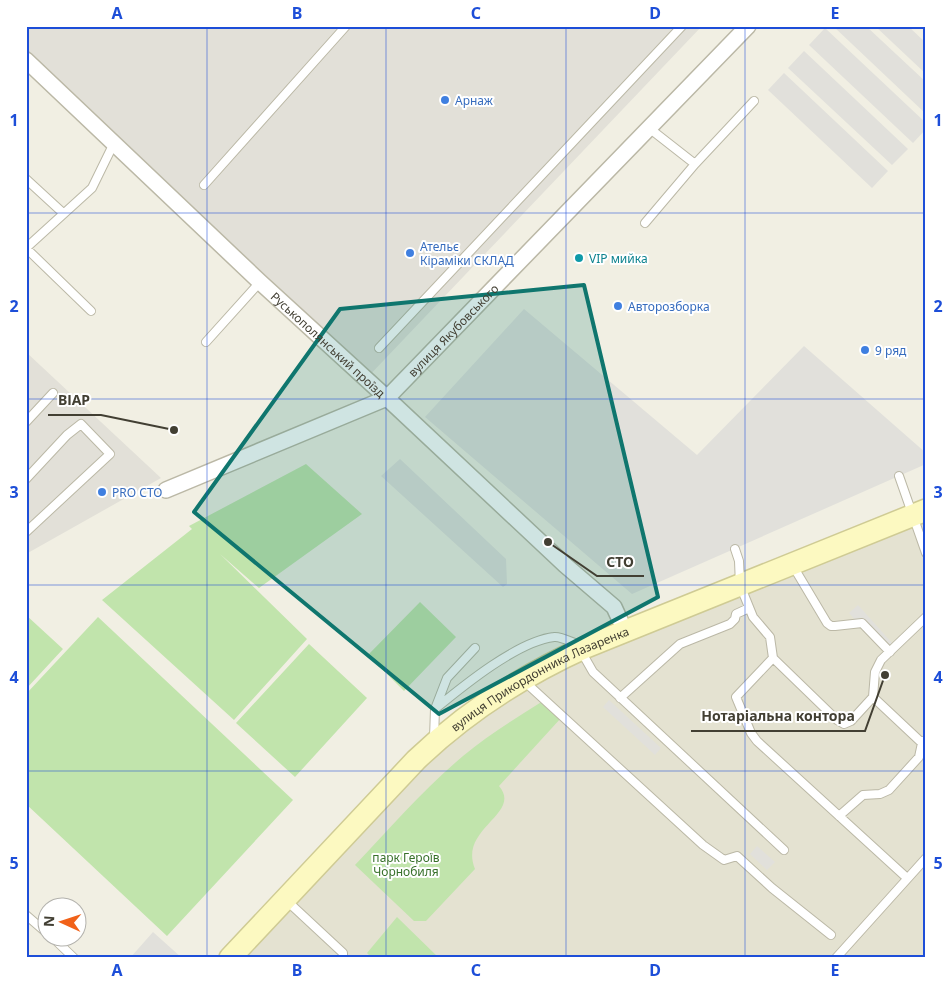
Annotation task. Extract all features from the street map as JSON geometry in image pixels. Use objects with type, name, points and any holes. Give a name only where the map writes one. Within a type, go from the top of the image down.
[{"type":"street","name":"вулиця Якубовського","points":[[166,490],[387,398],[748,26]]},
{"type":"street","name":"Руськополянський проїзд","points":[[26,60],[260,282],[565,565],[614,607],[626,631]]},
{"type":"street","name":"вулиця Прикордонника Лазаренка","points":[[230,958],[372,805],[434,743],[484,705],[523,680],[583,648],[919,512]]},
{"type":"lane","points":[[204,185],[346,26]]},
{"type":"lane","points":[[379,348],[682,26]]},
{"type":"lane","points":[[645,223],[695,164],[754,101]]},
{"type":"lane","points":[[649,128],[695,164]]},
{"type":"lane","points":[[91,311],[26,248],[92,188],[114,143]]},
{"type":"lane","points":[[26,179],[63,213]]},
{"type":"lane","points":[[206,342],[260,282]]},
{"type":"lane","points":[[26,422],[53,393]]},
{"type":"lane","points":[[26,480],[67,435],[81,424],[110,454],[26,532]]},
{"type":"lane","points":[[899,476],[919,512],[926,553]]},
{"type":"lane","points":[[735,549],[739,561],[740,585],[753,617],[770,637],[773,658],[844,724],[851,721],[873,697],[877,665],[926,617]]},
{"type":"lane","points":[[792,563],[830,626],[862,623],[890,652]]},
{"type":"lane","points":[[620,698],[680,644],[730,624],[735,619],[736,614],[749,608]]},
{"type":"lane","points":[[435,709],[500,660],[531,643],[555,636],[583,648],[589,668],[784,850]]},
{"type":"lane","points":[[434,743],[435,709],[447,678],[475,648]]},
{"type":"lane","points":[[773,658],[736,697],[746,724],[757,740],[907,878]]},
{"type":"lane","points":[[523,680],[704,846],[724,860],[737,856],[772,888],[831,935]]},
{"type":"lane","points":[[839,816],[863,795],[880,794],[889,790],[920,757],[924,741],[873,697]]},
{"type":"lane","points":[[836,958],[925,860]]},
{"type":"lane","points":[[285,899],[343,953],[343,958]]},
{"type":"lane","points":[[26,915],[38,925]]},
{"type":"lane","points":[[61,946],[74,958]]},
{"type":"highlighted area","points":[[584,285],[658,597],[439,714],[194,512],[340,309]]},
{"type":"shaded area","points":[[26,26],[702,26],[365,380],[26,53]]},
{"type":"shaded area","points":[[833,26],[866,26],[926,82],[926,114]]},
{"type":"shaded area","points":[[875,26],[908,26],[926,43],[926,74]]},
{"type":"shaded area","points":[[825,28],[926,123],[926,129],[913,143],[809,45]]},
{"type":"shaded area","points":[[804,51],[908,149],[892,165],[788,68]]},
{"type":"shaded area","points":[[784,73],[888,171],[872,188],[768,90]]},
{"type":"shaded area","points":[[524,309],[697,455],[804,346],[926,453],[926,464],[632,594],[425,417]]},
{"type":"shaded area","points":[[26,352],[161,478],[26,554]]},
{"type":"shaded area","points":[[400,459],[506,559],[507,584],[503,587],[381,476]]},
{"type":"shaded area","points":[[926,517],[926,958],[239,958],[455,735],[562,666]]},
{"type":"shaded area","points":[[858,605],[893,644],[884,652],[849,613]]},
{"type":"shaded area","points":[[609,700],[661,748],[655,755],[603,707]]},
{"type":"shaded area","points":[[757,846],[775,862],[767,870],[750,854]]},
{"type":"shaded area","points":[[153,932],[182,958],[130,958]]},
{"type":"green space","points":[[306,464],[362,514],[259,588],[220,554],[307,639],[234,720],[102,600],[192,529],[189,526]]},
{"type":"green space","points":[[420,602],[456,637],[404,691],[368,655]]},
{"type":"green space","points":[[26,615],[63,649],[26,689]]},
{"type":"green space","points":[[98,617],[293,800],[167,936],[26,804],[26,694]]},
{"type":"green space","points":[[309,644],[367,698],[295,777],[236,723]]},
{"type":"green space","name":"парк Героїв Чорнобиля","points":[[543,701],[561,718],[499,786],[504,796],[503,805],[481,832],[475,843],[472,855],[475,869],[426,921],[414,921],[355,865],[421,795],[463,756],[492,734]]},
{"type":"green space","points":[[397,917],[439,958],[372,958],[367,953]]},
{"type":"place","name":"Арнаж","points":[[445,100]]},
{"type":"place","name":"Ательє Кіраміки СКЛАД","points":[[410,253]]},
{"type":"place","name":"VIP мийка","points":[[579,258]]},
{"type":"place","name":"Авторозборка","points":[[618,306]]},
{"type":"place","name":"9 ряд","points":[[865,350]]},
{"type":"place","name":"ВІАР","points":[[174,430]]},
{"type":"place","name":"PRO СТО","points":[[102,492]]},
{"type":"place","name":"СТО","points":[[548,542]]},
{"type":"place","name":"Нотаріальна контора","points":[[885,675]]}]
